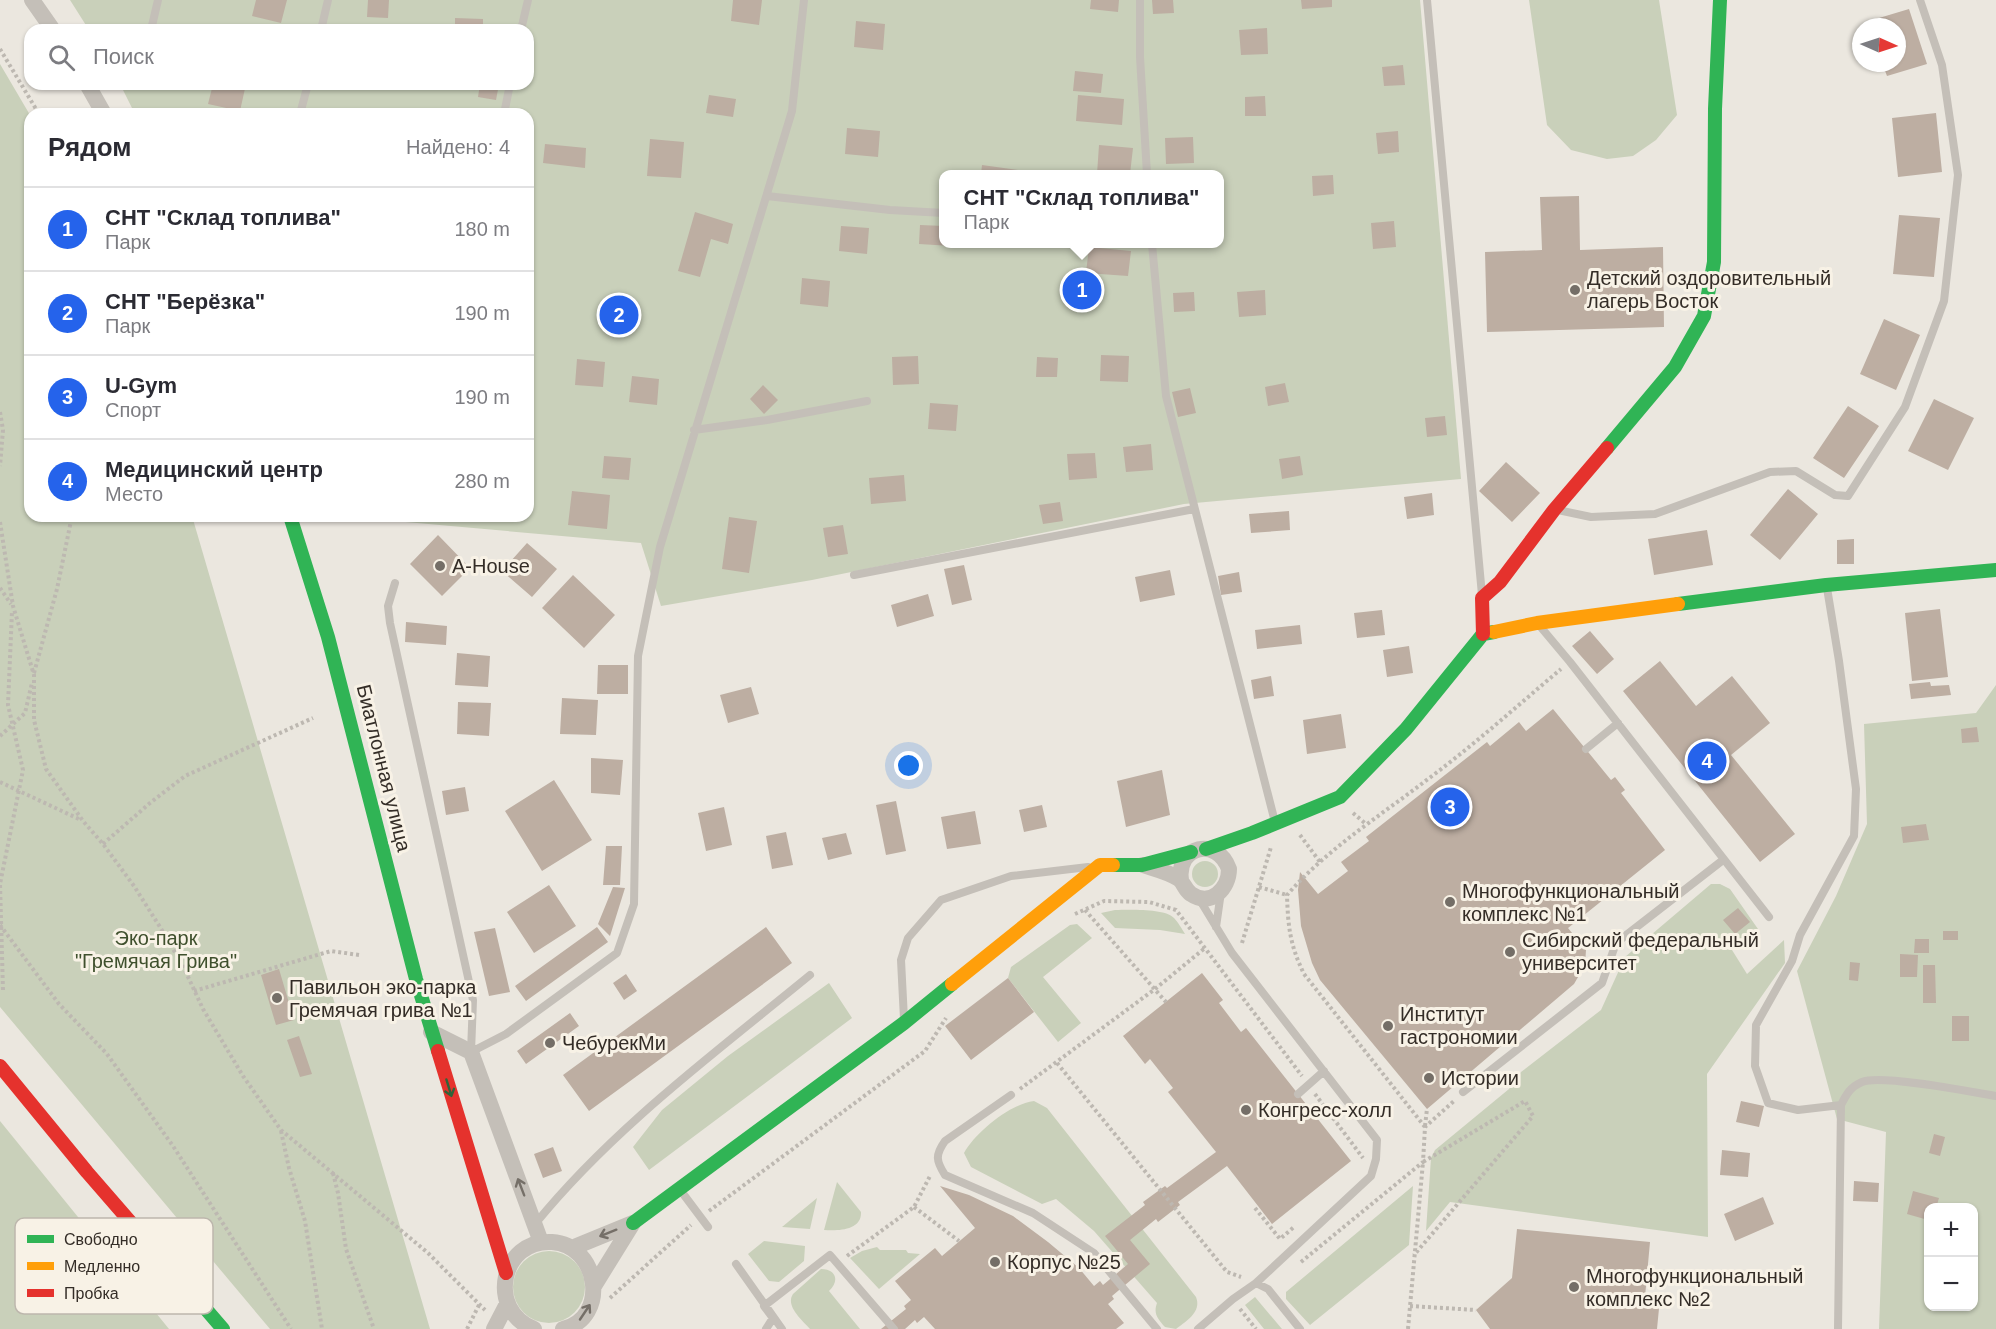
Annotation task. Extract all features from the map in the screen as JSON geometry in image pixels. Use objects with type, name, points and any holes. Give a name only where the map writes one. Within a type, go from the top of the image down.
[{"type":"street","points":[[32,0],[49,24]]},
{"type":"street","points":[[1483,634],[1482,598],[1500,582],[1554,510],[1675,367],[1704,316],[1714,262],[1715,109],[1720,0]]},
{"type":"street","points":[[90,90],[101,108]]},
{"type":"street","name":"Биатлонная улица","points":[[292,522],[328,637],[431,1032],[506,1273]]},
{"type":"street","points":[[572,1248],[633,1223],[904,1023],[1100,866],[1142,865],[1199,850],[1251,833],[1340,797],[1406,729],[1483,634],[1537,622],[1826,585],[1996,570]]},
{"type":"street","points":[[1142,865],[1181,880],[1190,893],[1197,897],[1214,897],[1227,885],[1229,869],[1251,833]]},
{"type":"street","points":[[1199,850],[1221,854],[1229,869]]},
{"type":"street","points":[[1181,880],[1182,865],[1199,850]]},
{"type":"street","points":[[431,1032],[471,1052],[541,1242]]},
{"type":"street","points":[[0,1066],[127,1218]]},
{"type":"street","points":[[594,1286],[633,1223]]},
{"type":"street","points":[[534,1329],[514,1317],[507,1304],[504,1288],[506,1273],[519,1253],[541,1242],[562,1244],[572,1248],[583,1258],[591,1271],[594,1286],[587,1311],[578,1321],[563,1329]]},
{"type":"street","points":[[496,1325],[507,1304]]},
{"type":"street","points":[[210,1314],[223,1329]]},
{"type":"lane","points":[[152,24],[158,0]]},
{"type":"lane","points":[[322,24],[328,0]]},
{"type":"lane","points":[[522,24],[528,0]]},
{"type":"lane","points":[[395,583],[388,606],[390,623],[473,1000],[471,1052],[506,1034],[617,953],[634,904],[638,656],[660,547],[792,111],[804,0]]},
{"type":"lane","points":[[1140,0],[1140,57],[1147,170]]},
{"type":"lane","points":[[1427,0],[1482,598]]},
{"type":"lane","points":[[1554,510],[1591,517],[1655,514],[1770,472],[1796,471],[1835,495],[1848,496],[1905,407],[1944,301],[1958,175],[1942,65],[1920,0]]},
{"type":"lane","points":[[302,108],[306,90]]},
{"type":"lane","points":[[505,108],[509,90]]},
{"type":"lane","points":[[767,196],[890,210],[939,213]]},
{"type":"lane","points":[[1152,248],[1166,396],[1275,822]]},
{"type":"lane","points":[[694,430],[767,420],[867,401]]},
{"type":"lane","points":[[854,574],[1194,509]]},
{"type":"lane","points":[[1826,585],[1839,661],[1856,789],[1854,836],[1800,935],[1792,961],[1756,1025],[1755,1066],[1768,1103],[1798,1110],[1841,1105]]},
{"type":"lane","points":[[1537,622],[1769,917]]},
{"type":"lane","points":[[1586,749],[1618,723]]},
{"type":"lane","points":[[1463,1092],[1602,983],[1616,943],[1723,860]]},
{"type":"lane","points":[[904,1023],[901,960],[908,938],[941,900],[1011,876],[1100,866]]},
{"type":"lane","points":[[1216,927],[1221,892]]},
{"type":"lane","points":[[1197,897],[1232,952],[1377,1140],[1376,1159],[1371,1176],[1256,1283],[1198,1329]]},
{"type":"lane","points":[[535,1224],[556,1199],[638,1117],[810,975]]},
{"type":"lane","points":[[1298,1094],[1324,1071]]},
{"type":"lane","points":[[1838,1329],[1841,1105],[1847,1092],[1862,1082],[1877,1079],[1996,1096]]},
{"type":"lane","points":[[1011,1095],[945,1141],[937,1152],[937,1163],[945,1175],[1033,1212],[1094,1253],[1157,1329]]},
{"type":"lane","points":[[679,1189],[708,1227]]},
{"type":"lane","points":[[764,1306],[830,1255],[894,1329]]},
{"type":"lane","points":[[736,1264],[782,1329]]},
{"type":"lane","points":[[1256,1283],[1268,1289],[1300,1329]]},
{"type":"lane","points":[[766,1329],[773,1318]]},
{"type":"path","points":[[0,49],[24,89]]},
{"type":"path","points":[[25,90],[35,108]]},
{"type":"path","points":[[0,412],[3,430],[0,466]]},
{"type":"path","points":[[0,522],[13,606],[34,675],[34,720],[46,769],[134,886],[160,927],[243,1076],[281,1130],[428,1253],[496,1325]]},
{"type":"path","points":[[0,736],[25,713],[57,589],[71,522]]},
{"type":"path","points":[[0,588],[13,606],[8,705],[23,770],[0,884],[3,990]]},
{"type":"path","points":[[1427,1109],[1425,1127],[1304,974],[1294,953],[1288,922],[1287,895],[1320,862],[1366,824],[1428,779],[1570,662]]},
{"type":"path","points":[[103,844],[185,776],[313,718]]},
{"type":"path","points":[[1428,779],[1433,784]]},
{"type":"path","points":[[0,782],[83,821]]},
{"type":"path","points":[[1350,811],[1366,824]]},
{"type":"path","points":[[1306,828],[1297,832],[1320,862]]},
{"type":"path","points":[[1217,964],[1242,944],[1274,842]]},
{"type":"path","points":[[1259,887],[1287,895]]},
{"type":"path","points":[[1066,921],[1104,901],[1149,902],[1176,910],[1367,1164]]},
{"type":"path","points":[[1085,910],[1166,1002]]},
{"type":"path","points":[[1,926],[59,1004],[114,1063],[173,1146],[291,1329]]},
{"type":"path","points":[[1011,1095],[1155,989],[1205,948]]},
{"type":"path","points":[[194,991],[331,951],[359,954]]},
{"type":"path","points":[[606,1301],[700,1217],[926,1051],[948,1015]]},
{"type":"path","points":[[1057,1063],[1227,1272],[1256,1283]]},
{"type":"path","points":[[1408,1329],[1414,1255],[1424,1162],[1525,1101],[1533,1116],[1414,1255]]},
{"type":"path","points":[[281,1130],[289,1168],[305,1221],[322,1329]]},
{"type":"path","points":[[837,1264],[914,1207],[937,1163]]},
{"type":"path","points":[[332,1173],[338,1193],[346,1250],[374,1329]]},
{"type":"path","points":[[914,1207],[959,1241]]},
{"type":"path","points":[[1255,1208],[1280,1239],[1297,1224]]},
{"type":"path","points":[[467,1329],[479,1305]]},
{"type":"path","points":[[1410,1306],[1476,1311]]},
{"type":"green space","points":[[70,0],[1420,0],[1461,479],[1184,504],[812,580],[661,606],[641,543],[405,522],[534,522],[534,108],[132,108],[123,90],[534,90],[534,24],[85,24]]},
{"type":"green space","points":[[1529,0],[1659,0],[1677,115],[1656,140],[1633,156],[1607,159],[1571,150],[1547,125]]},
{"type":"green space","name":"Эко-парк \"Гремячая Грива\"","points":[[0,64],[26,108],[24,108],[24,522],[194,522],[430,1329],[270,1329],[213,1261],[213,1218],[177,1218],[0,1007]]},
{"type":"green space","points":[[1996,685],[1996,1329],[1879,1329],[1886,1132],[1837,1119],[1797,971],[1836,896],[1867,824],[1864,724],[1976,713]]},
{"type":"green space","points":[[1205,861],[1214,865],[1218,874],[1214,883],[1205,887],[1196,883],[1192,874],[1196,865]]},
{"type":"green space","points":[[1711,884],[1720,884],[1730,889],[1758,929],[1732,950],[1747,974],[1784,940],[1785,963],[1707,1074],[1708,1237],[1450,1202],[1426,1231],[1431,1158],[1435,1150],[1509,1089],[1521,1072],[1601,1010],[1625,957]]},
{"type":"green space","points":[[1115,910],[1146,910],[1169,915],[1185,934],[1160,930],[1115,928],[1101,913]]},
{"type":"green space","points":[[1077,924],[1092,938],[1043,977],[1081,1023],[1058,1042],[1008,978],[1011,967],[1070,925]]},
{"type":"green space","points":[[829,983],[852,1018],[649,1170],[633,1147],[662,1110],[728,1056]]},
{"type":"green space","points":[[1034,1101],[1047,1108],[1196,1297],[1195,1312],[1176,1329],[1165,1327],[1156,1313],[1157,1303],[1094,1231],[1056,1199],[1042,1204],[971,1167],[964,1153],[977,1136],[1004,1113]]},
{"type":"green space","points":[[0,1121],[79,1218],[15,1218],[15,1314],[157,1314],[169,1329],[0,1329]]},
{"type":"green space","points":[[837,1182],[861,1212],[860,1218],[857,1223],[848,1228],[824,1230]]},
{"type":"green space","points":[[1413,1186],[1409,1245],[1310,1325],[1286,1299],[1286,1292]]},
{"type":"green space","points":[[817,1198],[810,1229],[782,1227]]},
{"type":"green space","points":[[764,1241],[805,1246],[804,1261],[779,1282],[769,1281],[748,1254]]},
{"type":"green space","points":[[877,1247],[880,1250],[906,1250],[908,1253],[920,1254],[879,1289],[850,1258],[862,1251]]},
{"type":"green space","points":[[549,1251],[569,1257],[579,1267],[585,1287],[579,1307],[569,1317],[549,1323],[529,1317],[519,1307],[513,1287],[519,1267],[529,1257]]},
{"type":"green space","points":[[821,1269],[830,1271],[835,1276],[829,1291],[860,1329],[810,1329],[796,1313],[791,1303],[793,1294]]},
{"type":"green space","points":[[1255,1297],[1282,1329],[1264,1329],[1245,1305]]},
{"type":"building","points":[[256,0],[287,0],[281,23],[252,16]]},
{"type":"building","points":[[368,0],[389,0],[388,18],[367,17]]},
{"type":"building","points":[[733,0],[762,0],[759,25],[731,21]]},
{"type":"building","points":[[1091,0],[1119,0],[1118,12],[1090,9]]},
{"type":"building","points":[[1152,0],[1173,0],[1174,13],[1153,14]]},
{"type":"building","points":[[1301,0],[1332,0],[1332,7],[1302,9]]},
{"type":"building","points":[[1909,9],[1927,64],[1906,70],[1906,18],[1879,18]]},
{"type":"building","points":[[455,18],[483,19],[483,24],[455,24]]},
{"type":"building","points":[[856,21],[885,24],[883,50],[854,47]]},
{"type":"building","points":[[1267,28],[1268,54],[1241,55],[1239,30]]},
{"type":"building","points":[[1403,65],[1405,85],[1384,86],[1382,67]]},
{"type":"building","points":[[1075,71],[1103,74],[1101,93],[1073,91]]},
{"type":"building","points":[[1885,72],[1900,72],[1887,76]]},
{"type":"building","points":[[212,90],[245,90],[241,108],[208,104]]},
{"type":"building","points":[[479,90],[498,90],[496,100],[478,97]]},
{"type":"building","points":[[709,95],[736,99],[733,117],[706,113]]},
{"type":"building","points":[[1078,95],[1124,99],[1122,125],[1076,121]]},
{"type":"building","points":[[1265,96],[1266,116],[1245,116],[1245,97]]},
{"type":"building","points":[[1936,113],[1942,172],[1898,177],[1892,118]]},
{"type":"building","points":[[847,128],[880,131],[878,157],[845,154]]},
{"type":"building","points":[[1398,131],[1399,152],[1378,154],[1376,133]]},
{"type":"building","points":[[1193,137],[1194,163],[1166,164],[1165,138]]},
{"type":"building","points":[[650,139],[684,142],[681,178],[647,176]]},
{"type":"building","points":[[545,144],[586,148],[585,168],[543,163]]},
{"type":"building","points":[[1099,145],[1133,148],[1130,170],[1097,170]]},
{"type":"building","points":[[982,165],[1018,170],[981,170]]},
{"type":"building","points":[[1333,175],[1334,194],[1313,196],[1312,176]]},
{"type":"building","name":"Детский оздоровительный лагерь Восток","points":[[1579,196],[1580,250],[1663,247],[1664,327],[1487,332],[1485,252],[1542,250],[1540,197]]},
{"type":"building","points":[[695,212],[733,224],[728,244],[711,239],[700,277],[678,271]]},
{"type":"building","points":[[1899,215],[1940,218],[1934,277],[1893,274]]},
{"type":"building","points":[[1394,221],[1396,247],[1373,249],[1371,223]]},
{"type":"building","points":[[920,225],[939,226],[939,245],[919,244]]},
{"type":"building","points":[[841,226],[869,228],[867,254],[839,251]]},
{"type":"building","points":[[1089,248],[1131,251],[1128,276],[1086,273]]},
{"type":"building","points":[[802,278],[830,281],[828,307],[800,304]]},
{"type":"building","points":[[1265,290],[1266,315],[1239,317],[1237,292]]},
{"type":"building","points":[[1194,292],[1195,311],[1174,312],[1173,293]]},
{"type":"building","points":[[1884,319],[1920,335],[1896,390],[1860,374]]},
{"type":"building","points":[[1101,355],[1129,356],[1128,382],[1100,381]]},
{"type":"building","points":[[918,356],[919,384],[893,385],[892,357]]},
{"type":"building","points":[[1037,357],[1058,358],[1057,377],[1036,377]]},
{"type":"building","points":[[577,359],[605,362],[603,387],[575,385]]},
{"type":"building","points":[[632,376],[659,379],[657,405],[629,402]]},
{"type":"building","points":[[1285,383],[1289,402],[1268,406],[1265,387]]},
{"type":"building","points":[[763,385],[778,400],[764,414],[750,399]]},
{"type":"building","points":[[1190,388],[1196,413],[1178,417],[1172,392]]},
{"type":"building","points":[[1934,399],[1974,418],[1948,470],[1908,451]]},
{"type":"building","points":[[930,403],[958,405],[956,431],[928,429]]},
{"type":"building","points":[[1848,406],[1879,426],[1844,478],[1813,458]]},
{"type":"building","points":[[1445,416],[1447,435],[1427,437],[1425,418]]},
{"type":"building","points":[[1151,444],[1153,470],[1126,472],[1123,447]]},
{"type":"building","points":[[1095,453],[1097,478],[1069,480],[1067,454]]},
{"type":"building","points":[[604,456],[631,458],[629,480],[602,478]]},
{"type":"building","points":[[1300,456],[1303,475],[1282,479],[1279,459]]},
{"type":"building","points":[[1506,462],[1540,493],[1512,522],[1479,491]]},
{"type":"building","points":[[904,475],[906,501],[871,504],[869,478]]},
{"type":"building","points":[[1788,489],[1818,514],[1780,560],[1750,535]]},
{"type":"building","points":[[572,491],[610,495],[607,529],[568,525]]},
{"type":"building","points":[[1432,493],[1434,515],[1407,519],[1404,497]]},
{"type":"building","points":[[1060,502],[1063,521],[1043,524],[1039,505]]},
{"type":"building","points":[[1289,511],[1290,530],[1251,533],[1249,514]]},
{"type":"building","points":[[729,517],[757,521],[749,573],[722,569]]},
{"type":"building","points":[[843,525],[848,554],[828,557],[823,528]]},
{"type":"building","points":[[1707,530],[1713,565],[1654,575],[1648,539]]},
{"type":"building","name":"A-House","points":[[438,535],[470,568],[442,596],[410,564]]},
{"type":"building","points":[[1854,539],[1854,564],[1837,564],[1837,540]]},
{"type":"building","points":[[527,543],[557,569],[532,597],[502,571]]},
{"type":"building","points":[[964,565],[972,600],[952,605],[944,569]]},
{"type":"building","points":[[1170,570],[1175,595],[1140,602],[1135,577]]},
{"type":"building","points":[[1239,572],[1242,592],[1221,595],[1218,576]]},
{"type":"building","points":[[573,575],[615,615],[584,648],[542,608]]},
{"type":"building","points":[[928,594],[934,616],[897,627],[891,605]]},
{"type":"building","points":[[1940,609],[1948,677],[1912,681],[1905,613]]},
{"type":"building","points":[[1382,610],[1385,635],[1357,638],[1354,613]]},
{"type":"building","points":[[406,622],[447,626],[446,645],[405,642]]},
{"type":"building","points":[[1300,625],[1302,644],[1257,649],[1255,630]]},
{"type":"building","points":[[1590,631],[1614,659],[1597,674],[1572,646]]},
{"type":"building","points":[[1409,646],[1413,673],[1387,677],[1383,650]]},
{"type":"building","points":[[457,653],[490,656],[488,687],[455,685]]},
{"type":"building","points":[[1660,661],[1696,706],[1732,676],[1770,723],[1731,755],[1795,834],[1760,862],[1623,691]]},
{"type":"building","points":[[598,665],[628,665],[628,694],[597,694]]},
{"type":"building","points":[[1271,676],[1274,696],[1254,699],[1251,680]]},
{"type":"building","points":[[1930,682],[1931,686],[1949,685],[1951,695],[1911,699],[1909,684]]},
{"type":"building","points":[[751,687],[759,714],[728,723],[720,695]]},
{"type":"building","points":[[562,698],[598,700],[596,735],[560,734]]},
{"type":"building","points":[[458,702],[491,703],[489,736],[457,734]]},
{"type":"building","name":"Многофункциональный комплекс №1","points":[[1553,709],[1611,780],[1615,777],[1625,790],[1621,793],[1665,850],[1568,928],[1586,950],[1585,965],[1574,984],[1427,1109],[1320,980],[1312,963],[1301,926],[1298,890],[1300,872],[1318,894],[1348,871],[1341,862],[1369,841],[1366,837],[1487,742],[1490,746],[1519,722],[1526,731]]},
{"type":"building","points":[[1341,714],[1346,748],[1307,754],[1303,720]]},
{"type":"building","points":[[1977,727],[1979,742],[1962,743],[1961,729]]},
{"type":"building","points":[[591,758],[623,760],[620,795],[591,793]]},
{"type":"building","points":[[1162,770],[1170,815],[1126,827],[1117,781]]},
{"type":"building","points":[[554,780],[592,840],[542,871],[505,811]]},
{"type":"building","points":[[465,787],[469,811],[446,815],[442,791]]},
{"type":"building","points":[[896,801],[906,851],[886,855],[876,805]]},
{"type":"building","points":[[1042,805],[1047,827],[1024,832],[1019,810]]},
{"type":"building","points":[[724,807],[732,845],[706,851],[698,813]]},
{"type":"building","points":[[975,811],[981,844],[947,849],[941,817]]},
{"type":"building","points":[[1926,824],[1929,840],[1903,843],[1901,827]]},
{"type":"building","points":[[786,832],[793,865],[772,869],[766,836]]},
{"type":"building","points":[[846,833],[852,854],[828,860],[822,838]]},
{"type":"building","points":[[606,846],[622,846],[620,885],[603,885]]},
{"type":"building","points":[[549,885],[576,926],[534,953],[507,912]]},
{"type":"building","points":[[613,887],[625,888],[610,936],[598,924]]},
{"type":"building","points":[[1738,908],[1750,922],[1735,934],[1723,920]]},
{"type":"building","points":[[597,927],[608,942],[526,1001],[515,986]]},
{"type":"building","points":[[766,927],[792,963],[589,1111],[563,1075]]},
{"type":"building","points":[[495,928],[510,992],[489,996],[474,932]]},
{"type":"building","points":[[1943,931],[1958,931],[1958,940],[1943,940]]},
{"type":"building","points":[[1915,939],[1929,939],[1929,953],[1914,953]]},
{"type":"building","points":[[1900,954],[1918,955],[1917,977],[1900,977]]},
{"type":"building","points":[[1850,962],[1860,963],[1858,981],[1849,980]]},
{"type":"building","points":[[1923,965],[1935,965],[1936,1003],[1923,1003]]},
{"type":"building","name":"Павильон эко-парка Гремячая грива №1","points":[[279,969],[294,1020],[276,1025],[261,975]]},
{"type":"building","points":[[1202,973],[1223,1000],[1219,1003],[1241,1032],[1246,1028],[1351,1161],[1272,1224],[1227,1166],[1178,1202],[1180,1205],[1158,1222],[1156,1219],[1130,1240],[1150,1264],[1112,1296],[1114,1299],[1108,1304],[1124,1323],[1116,1329],[935,1329],[924,1317],[917,1323],[915,1320],[905,1329],[881,1329],[906,1309],[904,1306],[911,1300],[895,1281],[935,1248],[942,1256],[975,1228],[940,1186],[969,1195],[1013,1216],[1079,1268],[1094,1286],[1100,1281],[1103,1285],[1128,1264],[1105,1236],[1145,1205],[1143,1202],[1165,1186],[1167,1188],[1216,1152],[1168,1092],[1173,1088],[1150,1059],[1145,1064],[1123,1036]]},
{"type":"building","points":[[626,974],[637,991],[624,1000],[613,983]]},
{"type":"building","points":[[1008,978],[1034,1012],[971,1060],[945,1026]]},
{"type":"building","points":[[570,1013],[579,1026],[526,1064],[517,1051]]},
{"type":"building","points":[[1952,1016],[1969,1016],[1969,1041],[1952,1041]]},
{"type":"building","points":[[299,1036],[312,1074],[300,1077],[287,1040]]},
{"type":"building","points":[[1741,1101],[1764,1106],[1759,1127],[1736,1122]]},
{"type":"building","points":[[1934,1134],[1945,1137],[1940,1156],[1929,1153]]},
{"type":"building","points":[[553,1147],[562,1171],[543,1178],[534,1154]]},
{"type":"building","points":[[1722,1150],[1750,1153],[1748,1177],[1720,1175]]},
{"type":"building","points":[[1854,1181],[1879,1183],[1878,1202],[1853,1201]]},
{"type":"building","points":[[1913,1191],[1939,1198],[1938,1203],[1924,1203],[1924,1219],[1907,1214]]},
{"type":"building","points":[[1763,1197],[1774,1224],[1735,1241],[1724,1214]]},
{"type":"building","name":"Многофункциональный комплекс №2","points":[[1517,1229],[1650,1242],[1645,1297],[1660,1298],[1657,1329],[1490,1329],[1476,1310],[1512,1278]]},
{"type":"traffic: fast","points":[[1607,448],[1675,367],[1704,316],[1714,262],[1715,109],[1720,0]]},
{"type":"traffic: fast","points":[[292,522],[328,637],[416,979],[438,1051]]},
{"type":"traffic: fast","points":[[1678,604],[1826,585],[1996,570]]},
{"type":"traffic: fast","points":[[1206,849],[1340,797],[1406,729],[1483,634],[1494,632]]},
{"type":"traffic: fast","points":[[1113,865],[1142,865],[1191,852]]},
{"type":"traffic: fast","points":[[633,1223],[904,1023],[952,984]]},
{"type":"traffic: fast","points":[[210,1314],[223,1329]]},
{"type":"traffic: slow","points":[[1494,632],[1537,623],[1678,604]]},
{"type":"traffic: slow","points":[[952,984],[1100,865],[1113,865]]},
{"type":"traffic: jam","points":[[1483,634],[1482,598],[1500,582],[1554,510],[1607,448]]},
{"type":"traffic: jam","points":[[438,1051],[506,1273]]},
{"type":"traffic: jam","points":[[0,1066],[127,1218]]},
{"type":"place","name":"СНТ \"Склад топлива\"","points":[[1082,290]]},
{"type":"place","name":"Детский оздоровительный лагерь Восток","points":[[1575,290]]},
{"type":"place","name":"СНТ \"Берёзка\"","points":[[619,315]]},
{"type":"place","name":"A-House","points":[[440,566]]},
{"type":"place","name":"Медицинский центр","points":[[1707,761]]},
{"type":"place","name":"U-Gym","points":[[1450,807]]},
{"type":"place","name":"Многофункциональный комплекс №1","points":[[1450,902]]},
{"type":"place","name":"Сибирский федеральный университет","points":[[1510,952]]},
{"type":"place","name":"Павильон эко-парка Гремячая грива №1","points":[[277,998]]},
{"type":"place","name":"Институт гастрономии","points":[[1388,1026]]},
{"type":"place","name":"ЧебурекМи","points":[[550,1043]]},
{"type":"place","name":"Истории","points":[[1429,1078]]},
{"type":"place","name":"Конгресс-холл","points":[[1246,1110]]},
{"type":"place","name":"Корпус №25","points":[[995,1262]]},
{"type":"place","name":"Многофункциональный комплекс №2","points":[[1574,1287]]}]
